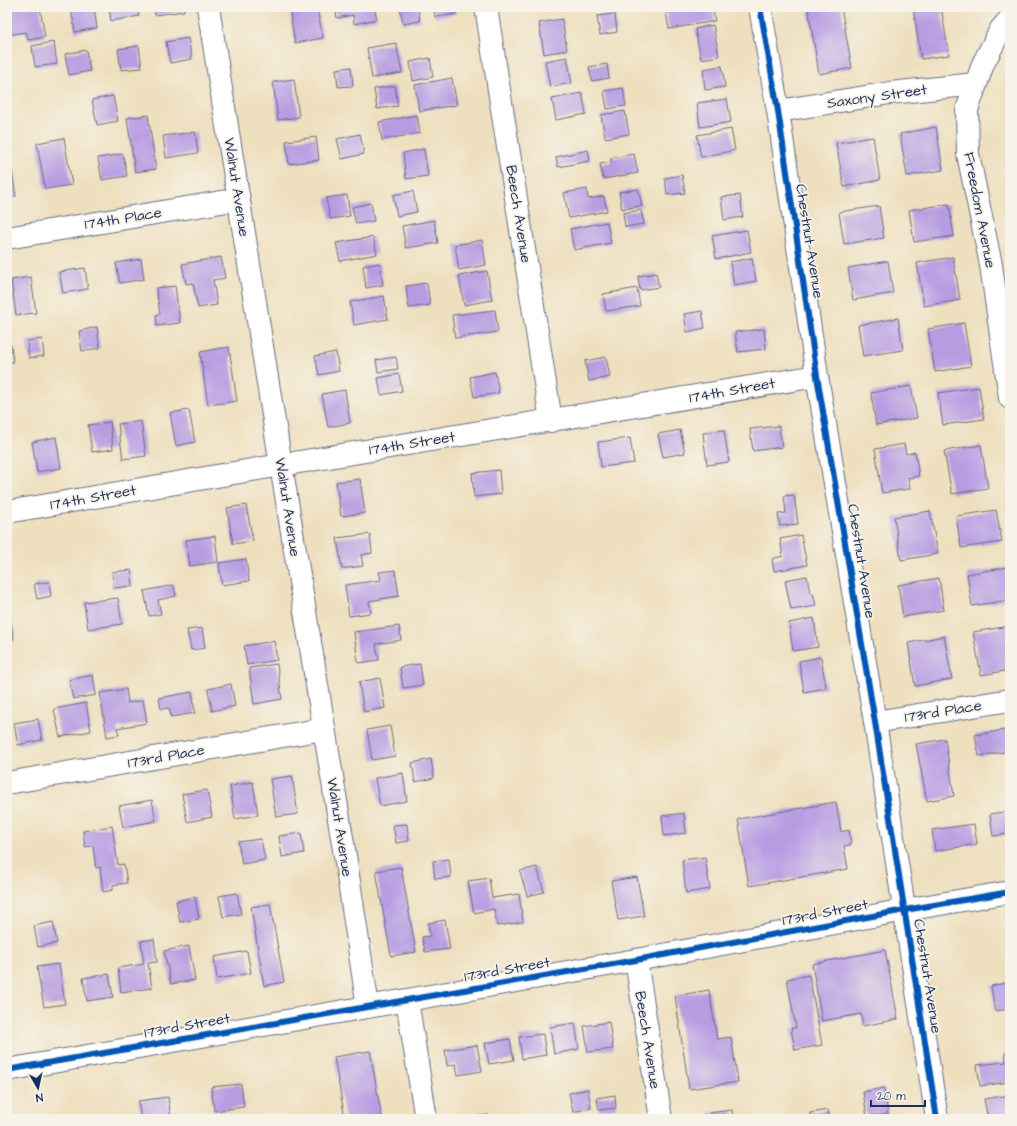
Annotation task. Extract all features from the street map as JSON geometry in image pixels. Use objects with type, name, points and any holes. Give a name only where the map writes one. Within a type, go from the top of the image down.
[{"type":"street","name":"Walnut Avenue","points":[[208,7],[368,1007]]},
{"type":"street","name":"Beech Avenue","points":[[486,7],[552,421]]},
{"type":"street","name":"Chestnut Avenue","points":[[760,7],[778,111],[818,376],[875,722],[937,1119]]},
{"type":"street","name":"Freedom Avenue","points":[[1006,24],[983,64],[967,110],[968,154],[1000,265],[1010,398]]},
{"type":"street","name":"Saxony Street","points":[[778,111],[890,93],[976,84]]},
{"type":"street","name":"174th Place","points":[[7,238],[239,199]]},
{"type":"street","name":"174th Street","points":[[7,512],[818,376]]},
{"type":"street","name":"173rd Place","points":[[875,722],[1010,700]]},
{"type":"street","name":"173rd Place","points":[[7,783],[324,729]]},
{"type":"street","name":"173rd Street","points":[[7,1070],[636,960],[1010,892]]},
{"type":"street","name":"Beech Avenue","points":[[636,960],[660,1119]]},
{"type":"street","points":[[407,1000],[426,1119]]},
{"type":"building","points":[[16,7],[40,7],[45,37],[28,40],[26,32],[7,35],[7,9]]},
{"type":"building","points":[[71,7],[94,7],[97,28],[75,32]]},
{"type":"building","points":[[109,7],[137,7],[139,16],[111,21]]},
{"type":"building","points":[[154,7],[183,7],[184,11],[155,15]]},
{"type":"building","points":[[335,7],[374,7],[377,19],[354,24],[353,15],[337,18]]},
{"type":"building","points":[[400,7],[418,7],[420,21],[403,24]]},
{"type":"building","points":[[434,7],[455,7],[456,14],[435,17]]},
{"type":"building","points":[[665,7],[712,7],[715,21],[669,29]]},
{"type":"building","points":[[808,7],[841,7],[852,68],[819,74]]},
{"type":"building","points":[[913,7],[941,7],[949,55],[921,59]]},
{"type":"building","points":[[317,8],[323,38],[295,43],[290,13]]},
{"type":"building","points":[[615,14],[617,32],[600,35],[597,16]]},
{"type":"building","points":[[562,19],[567,50],[544,54],[539,23]]},
{"type":"building","points":[[713,25],[719,56],[701,59],[695,29]]},
{"type":"building","points":[[188,38],[192,59],[170,63],[166,42]]},
{"type":"building","points":[[54,42],[57,64],[35,67],[32,46]]},
{"type":"building","points":[[396,43],[402,73],[372,78],[367,48]]},
{"type":"building","points":[[139,46],[142,68],[121,70],[118,49]]},
{"type":"building","points":[[86,50],[90,71],[69,75],[65,54]]},
{"type":"building","points":[[567,57],[572,83],[550,87],[545,61]]},
{"type":"building","points":[[430,58],[433,77],[413,81],[410,62]]},
{"type":"building","points":[[607,64],[609,78],[592,81],[589,67]]},
{"type":"building","points":[[722,66],[725,87],[705,90],[703,69]]},
{"type":"building","points":[[351,67],[353,86],[338,87],[336,69]]},
{"type":"building","points":[[452,78],[457,105],[419,111],[415,85]]},
{"type":"building","points":[[294,79],[299,117],[278,120],[273,82]]},
{"type":"building","points":[[395,86],[398,106],[377,109],[374,89]]},
{"type":"building","points":[[623,88],[626,106],[607,109],[604,91]]},
{"type":"building","points":[[582,93],[586,114],[556,120],[552,99]]},
{"type":"building","points":[[113,96],[118,121],[97,125],[92,100]]},
{"type":"building","points":[[727,99],[731,122],[700,127],[697,103]]},
{"type":"building","points":[[625,111],[629,134],[605,138],[601,115]]},
{"type":"building","points":[[148,115],[156,169],[135,172],[127,118]]},
{"type":"building","points":[[417,115],[420,133],[382,140],[379,122]]},
{"type":"building","points":[[936,127],[943,170],[907,176],[900,134]]},
{"type":"building","points":[[731,129],[735,150],[701,157],[697,135]]},
{"type":"building","points":[[195,132],[198,153],[166,158],[163,136]]},
{"type":"building","points":[[360,134],[364,154],[342,159],[337,139]]},
{"type":"building","points":[[316,137],[319,160],[289,164],[286,141]]},
{"type":"building","points":[[873,137],[880,180],[844,187],[836,143]]},
{"type":"building","points":[[64,138],[72,185],[45,189],[37,143]]},
{"type":"building","points":[[424,149],[428,176],[406,179],[403,153]]},
{"type":"building","points":[[588,150],[590,161],[558,167],[556,157]]},
{"type":"building","points":[[123,154],[127,176],[102,180],[98,158]]},
{"type":"building","points":[[634,154],[638,173],[603,179],[600,164],[611,162],[611,158]]},
{"type":"building","points":[[7,170],[12,170],[16,196],[7,198]]},
{"type":"building","points":[[682,175],[685,193],[667,195],[665,178]]},
{"type":"building","points":[[587,189],[588,199],[604,196],[607,211],[569,218],[564,193]]},
{"type":"building","points":[[638,189],[642,206],[622,209],[619,192]]},
{"type":"building","points":[[413,191],[417,212],[397,216],[393,195]]},
{"type":"building","points":[[347,195],[350,216],[330,219],[326,198]]},
{"type":"building","points":[[740,195],[743,217],[724,220],[721,197]]},
{"type":"building","points":[[371,203],[374,221],[356,224],[352,207]]},
{"type":"building","points":[[949,204],[954,236],[914,242],[909,210]]},
{"type":"building","points":[[879,206],[884,238],[844,244],[839,212]]},
{"type":"building","points":[[641,210],[644,224],[625,227],[623,213]]},
{"type":"building","points":[[434,220],[438,243],[406,248],[402,226]]},
{"type":"building","points":[[607,222],[611,243],[574,250],[570,229]]},
{"type":"building","points":[[747,230],[751,252],[716,259],[712,236]]},
{"type":"building","points":[[373,237],[377,254],[340,261],[336,243]]},
{"type":"building","points":[[482,240],[486,265],[459,270],[455,245]]},
{"type":"building","points":[[221,257],[225,278],[213,280],[217,305],[198,308],[193,283],[186,284],[182,264]]},
{"type":"building","points":[[953,257],[960,300],[924,306],[917,263]]},
{"type":"building","points":[[752,258],[756,281],[734,285],[730,262]]},
{"type":"building","points":[[141,259],[144,279],[120,283],[116,263]]},
{"type":"building","points":[[888,261],[893,293],[853,300],[848,268]]},
{"type":"building","points":[[380,263],[383,285],[366,288],[363,266]]},
{"type":"building","points":[[85,268],[88,289],[63,293],[59,272]]},
{"type":"building","points":[[487,271],[492,300],[464,305],[459,276]]},
{"type":"building","points":[[656,273],[659,287],[640,290],[638,276]]},
{"type":"building","points":[[31,277],[36,313],[16,315],[11,280]]},
{"type":"building","points":[[427,283],[430,305],[409,308],[406,286]]},
{"type":"building","points":[[175,286],[180,323],[157,326],[156,315],[160,314],[156,288]]},
{"type":"building","points":[[637,288],[640,306],[606,311],[603,294]]},
{"type":"building","points":[[384,296],[388,319],[354,325],[350,302]]},
{"type":"building","points":[[495,310],[498,332],[455,338],[452,315]]},
{"type":"building","points":[[702,311],[705,328],[687,332],[684,314]]},
{"type":"building","points":[[898,318],[903,350],[863,356],[858,325]]},
{"type":"building","points":[[964,323],[971,366],[935,372],[928,329]]},
{"type":"building","points":[[97,327],[100,348],[82,351],[79,331]]},
{"type":"building","points":[[764,329],[766,349],[738,352],[735,332]]},
{"type":"building","points":[[42,339],[44,356],[29,358],[27,341]]},
{"type":"building","points":[[7,345],[11,345],[13,362],[7,363]]},
{"type":"building","points":[[229,347],[237,401],[208,405],[200,352]]},
{"type":"building","points":[[336,352],[339,371],[319,375],[315,356]]},
{"type":"building","points":[[396,357],[398,369],[378,372],[376,360]]},
{"type":"building","points":[[606,357],[610,377],[589,381],[585,361]]},
{"type":"building","points":[[495,372],[499,393],[474,397],[470,377]]},
{"type":"building","points":[[399,374],[402,391],[381,395],[378,378]]},
{"type":"building","points":[[911,386],[917,418],[876,425],[871,393]]},
{"type":"building","points":[[979,387],[984,419],[943,425],[938,393]]},
{"type":"building","points":[[345,390],[350,423],[328,427],[322,394]]},
{"type":"building","points":[[189,410],[195,442],[176,446],[170,413]]},
{"type":"building","points":[[141,421],[146,456],[123,459],[118,424]]},
{"type":"building","points":[[110,422],[113,449],[92,452],[88,425]]},
{"type":"building","points":[[779,426],[782,447],[753,451],[750,429]]},
{"type":"building","points":[[680,430],[685,453],[663,457],[658,434]]},
{"type":"building","points":[[724,430],[729,462],[707,465],[703,433]]},
{"type":"building","points":[[56,437],[61,468],[37,472],[32,442]]},
{"type":"building","points":[[630,438],[634,463],[601,467],[598,442]]},
{"type":"building","points":[[904,444],[906,454],[915,452],[919,476],[908,478],[910,489],[882,493],[875,449]]},
{"type":"building","points":[[981,445],[988,488],[952,494],[944,451]]},
{"type":"building","points":[[499,470],[501,494],[474,497],[472,473]]},
{"type":"building","points":[[360,479],[365,513],[341,516],[336,482]]},
{"type":"building","points":[[794,495],[798,524],[780,526],[778,514],[786,513],[784,496]]},
{"type":"building","points":[[246,505],[253,541],[233,544],[227,508]]},
{"type":"building","points":[[996,510],[1002,542],[961,548],[956,516]]},
{"type":"building","points":[[930,511],[938,554],[901,560],[894,517]]},
{"type":"building","points":[[370,534],[372,553],[361,555],[363,566],[342,569],[337,538]]},
{"type":"building","points":[[801,535],[807,565],[774,571],[772,559],[783,556],[780,539]]},
{"type":"building","points":[[215,536],[218,562],[190,566],[186,540]]},
{"type":"building","points":[[246,559],[249,581],[222,585],[219,563]]},
{"type":"building","points":[[1008,567],[1010,600],[972,606],[967,574]]},
{"type":"building","points":[[131,570],[133,586],[113,588],[112,572]]},
{"type":"building","points":[[395,570],[399,596],[369,601],[371,613],[349,616],[345,585],[381,580],[379,572]]},
{"type":"building","points":[[807,576],[810,593],[813,593],[816,606],[791,610],[785,580]]},
{"type":"building","points":[[939,578],[944,610],[903,617],[898,585]]},
{"type":"building","points":[[49,582],[51,596],[37,599],[34,584]]},
{"type":"building","points":[[174,585],[176,596],[158,600],[161,614],[149,616],[144,591]]},
{"type":"building","points":[[118,598],[122,624],[88,629],[84,602]]},
{"type":"building","points":[[10,617],[14,639],[7,641],[7,618]]},
{"type":"building","points":[[814,618],[818,647],[793,651],[789,623]]},
{"type":"building","points":[[399,626],[401,640],[376,644],[379,660],[358,663],[354,632]]},
{"type":"building","points":[[1010,626],[1010,670],[981,675],[973,632]]},
{"type":"building","points":[[202,628],[205,648],[191,650],[187,630]]},
{"type":"building","points":[[944,636],[952,679],[915,686],[908,643]]},
{"type":"building","points":[[274,641],[277,660],[247,665],[244,646]]},
{"type":"building","points":[[821,657],[826,688],[804,692],[799,661]]},
{"type":"building","points":[[277,664],[282,699],[254,704],[249,668]]},
{"type":"building","points":[[420,664],[423,685],[403,688],[400,667]]},
{"type":"building","points":[[93,675],[96,695],[73,699],[69,680]]},
{"type":"building","points":[[380,678],[385,708],[364,712],[359,682]]},
{"type":"building","points":[[231,684],[235,706],[212,711],[208,689]]},
{"type":"building","points":[[126,689],[128,703],[143,700],[147,723],[117,728],[119,735],[107,737],[100,693]]},
{"type":"building","points":[[192,692],[195,713],[171,717],[169,708],[161,709],[159,698]]},
{"type":"building","points":[[86,703],[91,731],[60,737],[54,709]]},
{"type":"building","points":[[38,719],[42,740],[18,745],[14,723]]},
{"type":"building","points":[[390,726],[395,756],[372,760],[367,730]]},
{"type":"building","points":[[1010,729],[1010,751],[979,756],[975,735]]},
{"type":"building","points":[[945,739],[954,796],[927,801],[916,744]]},
{"type":"building","points":[[431,759],[434,778],[415,782],[412,763]]},
{"type":"building","points":[[403,773],[407,801],[380,806],[375,778]]},
{"type":"building","points":[[292,776],[298,814],[276,817],[270,779]]},
{"type":"building","points":[[253,782],[258,815],[235,819],[230,786]]},
{"type":"building","points":[[207,790],[212,817],[187,822],[182,794]]},
{"type":"building","points":[[152,800],[156,821],[123,827],[119,806]]},
{"type":"building","points":[[836,802],[841,832],[849,830],[851,845],[844,846],[848,869],[749,886],[738,819]]},
{"type":"building","points":[[1010,811],[1010,834],[993,836],[990,814]]},
{"type":"building","points":[[684,813],[686,833],[664,836],[662,816]]},
{"type":"building","points":[[407,824],[409,841],[396,843],[393,825]]},
{"type":"building","points":[[974,824],[977,844],[935,851],[932,830]]},
{"type":"building","points":[[112,826],[118,865],[124,864],[127,883],[113,885],[113,890],[103,892],[100,867],[96,868],[93,846],[85,847],[83,831]]},
{"type":"building","points":[[301,833],[304,853],[282,857],[279,836]]},
{"type":"building","points":[[261,839],[265,860],[242,864],[238,842]]},
{"type":"building","points":[[705,857],[710,889],[686,893],[682,860]]},
{"type":"building","points":[[449,859],[451,877],[435,879],[433,861]]},
{"type":"building","points":[[401,867],[416,952],[391,956],[376,871]]},
{"type":"building","points":[[537,867],[544,892],[527,896],[520,871]]},
{"type":"building","points":[[637,877],[644,916],[618,920],[611,881]]},
{"type":"building","points":[[489,878],[492,898],[519,894],[523,922],[497,926],[494,909],[474,913],[468,881]]},
{"type":"building","points":[[237,893],[241,914],[223,917],[219,896]]},
{"type":"building","points":[[195,897],[199,919],[180,922],[176,901]]},
{"type":"building","points":[[270,904],[284,982],[264,986],[251,907]]},
{"type":"building","points":[[445,920],[450,949],[425,952],[422,937],[430,936],[428,923]]},
{"type":"building","points":[[53,922],[57,943],[38,947],[34,926]]},
{"type":"building","points":[[154,939],[157,962],[148,963],[152,988],[121,992],[118,968],[144,964],[141,941]]},
{"type":"building","points":[[189,946],[195,980],[171,984],[164,951]]},
{"type":"building","points":[[885,950],[898,1019],[863,1026],[861,1014],[822,1021],[812,964]]},
{"type":"building","points":[[247,951],[251,973],[217,979],[214,957]]},
{"type":"building","points":[[59,964],[65,1004],[44,1007],[37,967]]},
{"type":"building","points":[[109,974],[113,997],[87,1001],[83,978]]},
{"type":"building","points":[[809,975],[822,1045],[795,1050],[791,1028],[796,1028],[787,979]]},
{"type":"building","points":[[1010,982],[1010,1009],[995,1011],[991,986]]},
{"type":"building","points":[[709,990],[717,1039],[731,1037],[738,1082],[689,1089],[675,996]]},
{"type":"building","points":[[609,1022],[613,1049],[588,1052],[584,1026]]},
{"type":"building","points":[[575,1023],[579,1049],[554,1054],[550,1027]]},
{"type":"building","points":[[543,1034],[546,1055],[522,1059],[519,1037]]},
{"type":"building","points":[[510,1039],[514,1060],[489,1064],[485,1043]]},
{"type":"building","points":[[477,1045],[482,1071],[458,1075],[456,1064],[447,1066],[445,1050]]},
{"type":"building","points":[[370,1051],[382,1119],[345,1119],[334,1057]]},
{"type":"building","points":[[1010,1052],[1010,1082],[980,1086],[977,1065],[1006,1062],[1005,1053]]},
{"type":"building","points":[[241,1084],[244,1107],[214,1111],[211,1087]]},
{"type":"building","points":[[884,1088],[888,1114],[867,1117],[863,1092]]},
{"type":"building","points":[[588,1089],[591,1108],[573,1112],[569,1093]]},
{"type":"building","points":[[615,1095],[616,1108],[599,1110],[597,1098]]},
{"type":"building","points":[[1010,1095],[1010,1111],[1008,1112],[1009,1119],[988,1119],[984,1099]]},
{"type":"building","points":[[168,1097],[171,1119],[141,1119],[138,1101]]},
{"type":"building","points":[[732,1110],[733,1119],[710,1119],[709,1113]]},
{"type":"building","points":[[828,1110],[829,1119],[810,1119],[810,1113]]},
{"type":"building","points":[[57,1115],[58,1119],[40,1119],[40,1118]]},
{"type":"building","points":[[489,1115],[489,1119],[477,1119],[477,1116]]},
{"type":"cycle path","points":[[760,7],[778,111],[817,376],[875,722],[937,1119]]},
{"type":"cycle path","points":[[7,1070],[636,960],[1010,892]]}]
